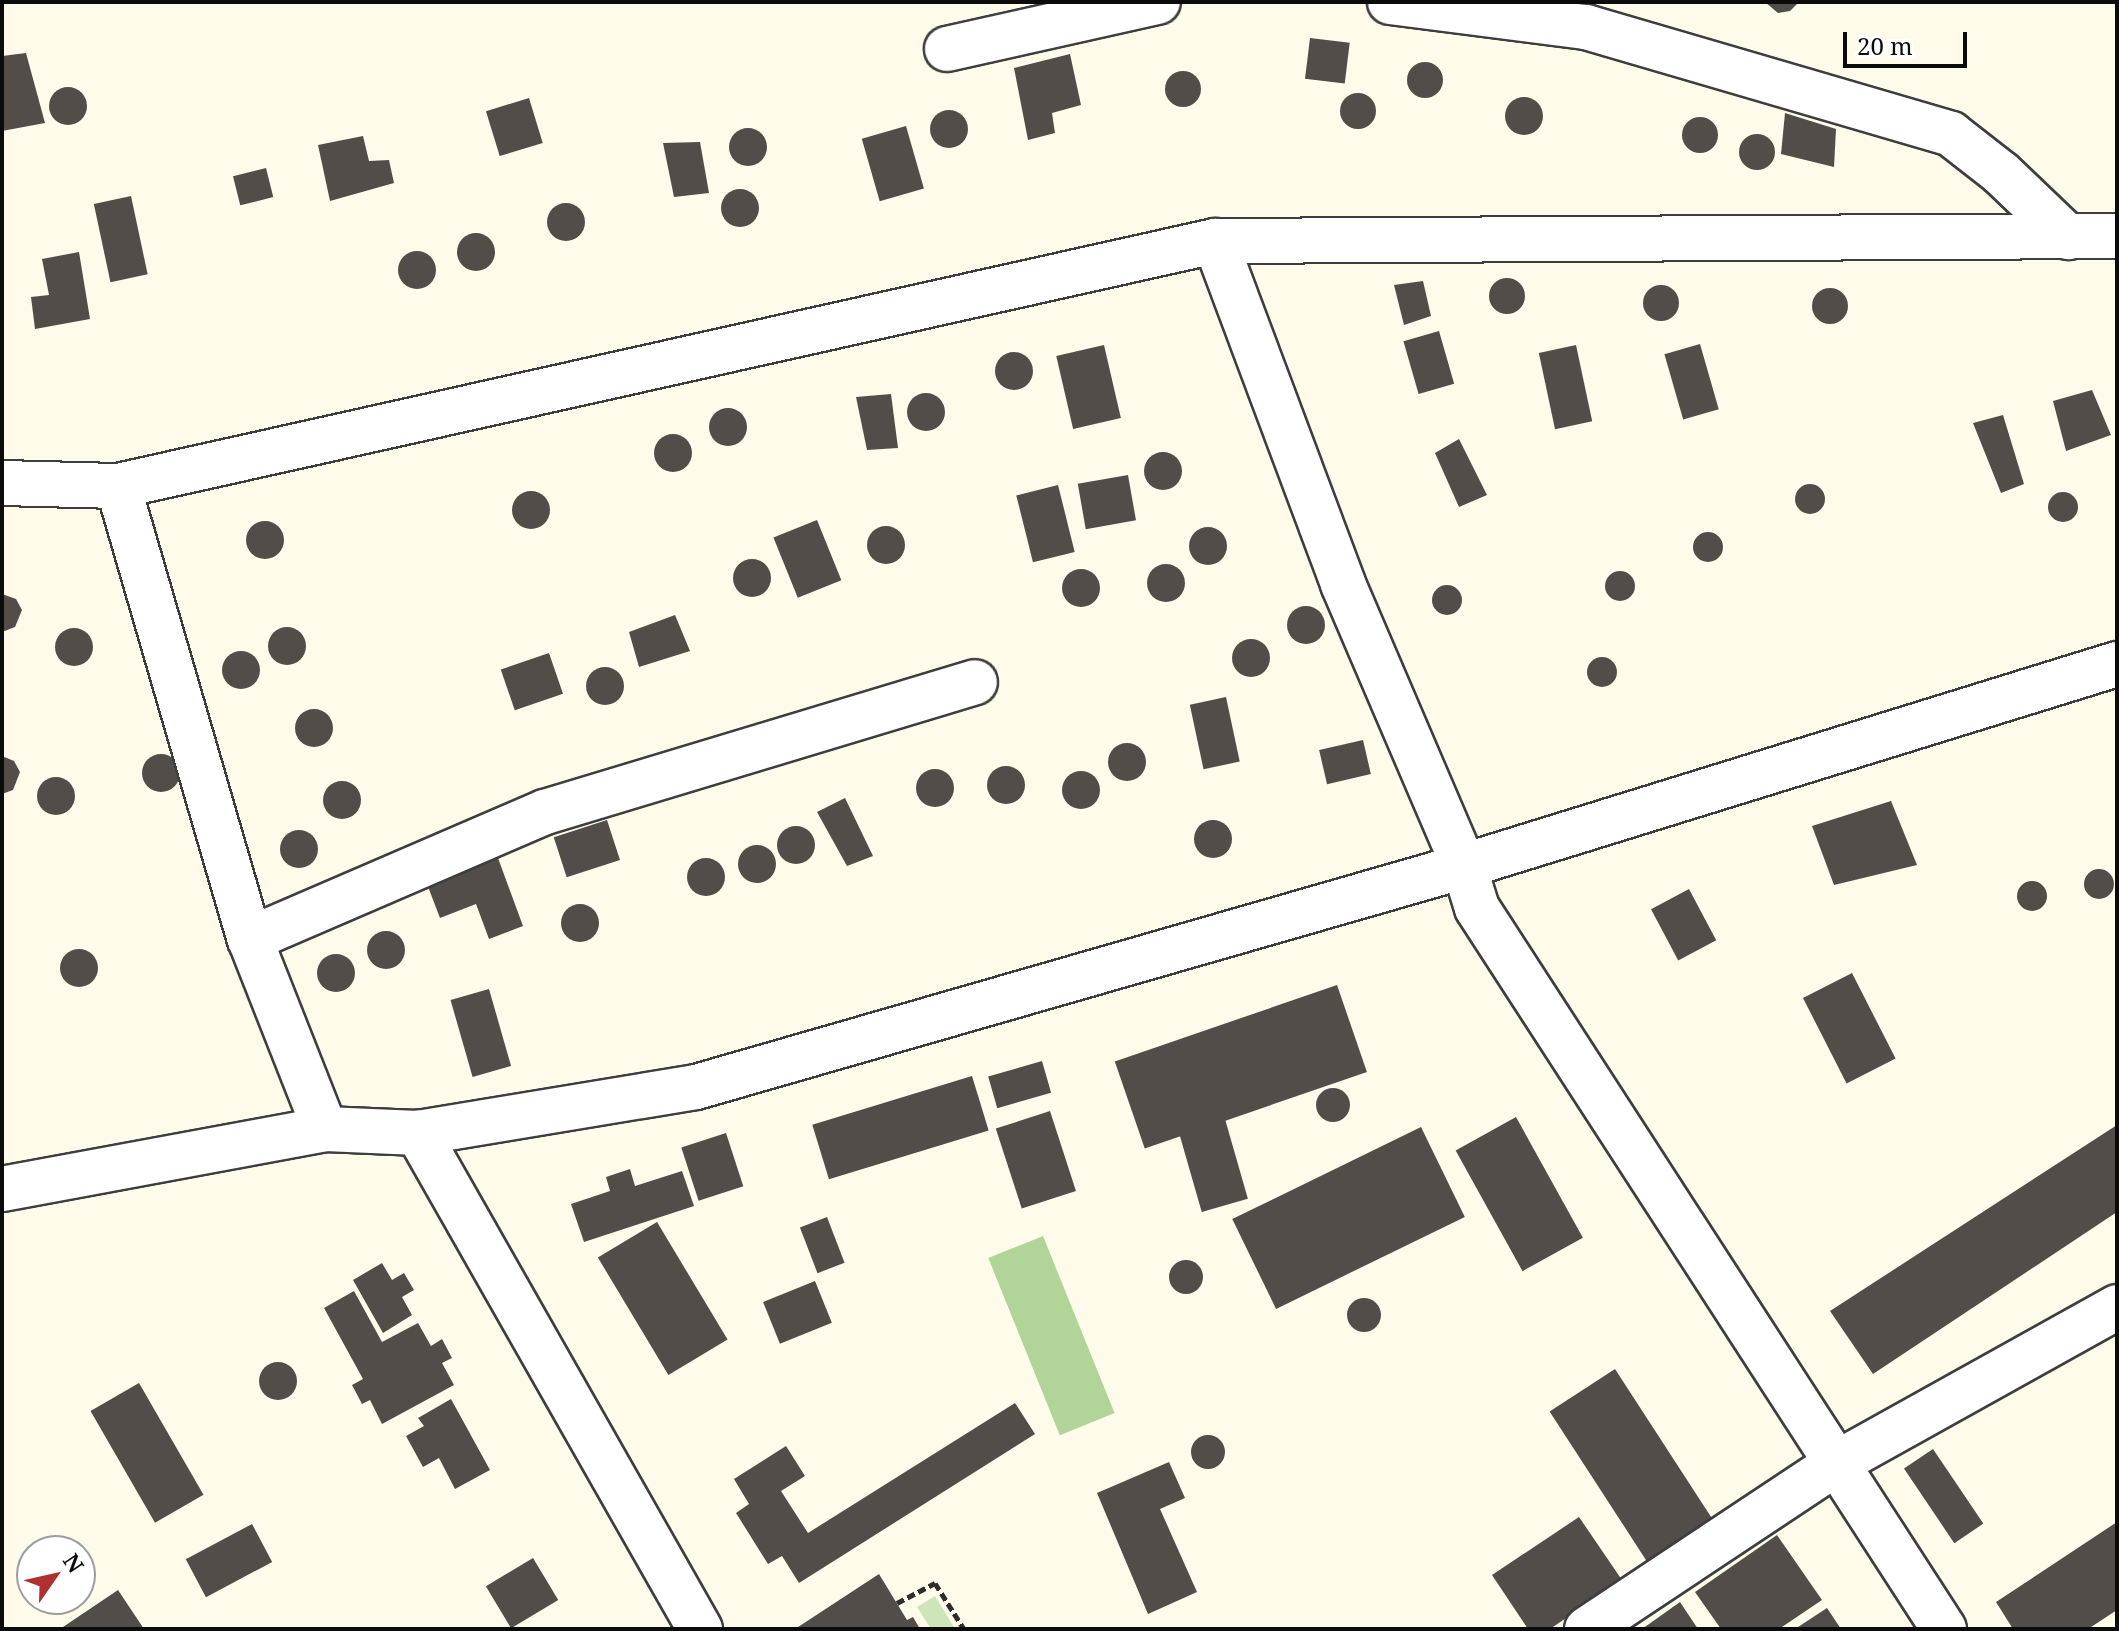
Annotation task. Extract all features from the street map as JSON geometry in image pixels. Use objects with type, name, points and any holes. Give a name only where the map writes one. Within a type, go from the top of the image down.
[{"type":"street","points":[[947,49],[1158,2]]},
{"type":"street","points":[[1390,2],[1586,27],[1951,134],[2001,173],[2068,237]]},
{"type":"street","points":[[2,483],[118,486],[1215,241],[2117,236]]},
{"type":"street","points":[[1215,241],[1343,584],[1464,866],[1477,908],[1944,1629]]},
{"type":"street","points":[[118,486],[250,939],[325,1129]]},
{"type":"street","points":[[2,1189],[325,1129],[418,1133],[696,1087],[1464,866],[2117,664]]},
{"type":"street","points":[[250,939],[545,812],[975,682]]},
{"type":"street","points":[[418,1133],[700,1629]]},
{"type":"street","points":[[1587,1629],[1837,1463],[2117,1307]]},
{"type":"path","points":[[897,1603],[935,1583],[964,1629]]},
{"type":"green space","points":[[1043,1236],[1115,1413],[1060,1435],[988,1258]]},
{"type":"green space","points":[[935,1596],[955,1629],[931,1629],[917,1607]]},
{"type":"building","points":[[1765,2],[1799,2],[1790,11],[1778,13]]},
{"type":"building","points":[[1310,38],[1350,43],[1345,84],[1305,79]]},
{"type":"building","points":[[26,53],[45,123],[2,131],[2,56]]},
{"type":"building","points":[[1070,54],[1081,105],[1052,113],[1055,133],[1028,140],[1014,68]]},
{"type":"building","points":[[1425,62],[1438,67],[1443,80],[1438,93],[1425,98],[1412,93],[1407,80],[1412,67]]},
{"type":"building","points":[[1183,71],[1196,76],[1201,89],[1196,102],[1183,107],[1170,102],[1165,89],[1170,76]]},
{"type":"building","points":[[68,87],[81,93],[87,106],[81,119],[68,125],[55,119],[49,106],[55,93]]},
{"type":"building","points":[[1358,93],[1371,98],[1376,111],[1371,124],[1358,129],[1345,124],[1340,111],[1345,98]]},
{"type":"building","points":[[1524,97],[1537,103],[1543,116],[1537,129],[1524,135],[1511,129],[1505,116],[1511,103]]},
{"type":"building","points":[[529,98],[543,143],[500,156],[486,111]]},
{"type":"building","points":[[949,110],[962,116],[968,129],[962,142],[949,148],[936,142],[930,129],[936,116]]},
{"type":"building","points":[[1785,113],[1836,129],[1834,167],[1781,154]]},
{"type":"building","points":[[1700,117],[1713,122],[1718,135],[1713,148],[1700,153],[1687,148],[1682,135],[1687,122]]},
{"type":"building","points":[[906,126],[924,188],[880,201],[862,139]]},
{"type":"building","points":[[748,128],[761,134],[767,147],[761,160],[748,166],[735,160],[729,147],[735,134]]},
{"type":"building","points":[[1757,134],[1770,139],[1775,152],[1770,165],[1757,170],[1744,165],[1739,152],[1744,139]]},
{"type":"building","points":[[363,136],[369,161],[389,160],[394,183],[330,201],[318,145]]},
{"type":"building","points":[[700,142],[709,193],[674,197],[663,143]]},
{"type":"building","points":[[266,168],[273,197],[240,205],[233,176]]},
{"type":"building","points":[[740,189],[753,195],[759,208],[753,221],[740,227],[727,221],[721,208],[727,195]]},
{"type":"building","points":[[131,196],[148,274],[110,282],[94,204]]},
{"type":"building","points":[[566,203],[579,209],[585,222],[579,235],[566,241],[553,235],[547,222],[553,209]]},
{"type":"building","points":[[476,233],[489,239],[495,252],[489,265],[476,271],[463,265],[457,252],[463,239]]},
{"type":"building","points":[[417,251],[430,257],[436,270],[430,283],[417,289],[404,283],[398,270],[404,257]]},
{"type":"building","points":[[79,252],[90,319],[35,329],[31,297],[49,295],[42,259]]},
{"type":"building","points":[[1507,278],[1520,283],[1525,296],[1520,309],[1507,314],[1494,309],[1489,296],[1494,283]]},
{"type":"building","points":[[1423,281],[1431,316],[1404,325],[1394,285]]},
{"type":"building","points":[[1661,285],[1674,290],[1679,303],[1674,316],[1661,321],[1648,316],[1643,303],[1648,290]]},
{"type":"building","points":[[1830,288],[1843,293],[1848,306],[1843,319],[1830,324],[1817,319],[1812,306],[1817,293]]},
{"type":"building","points":[[1439,331],[1454,384],[1419,394],[1403,341]]},
{"type":"building","points":[[1700,344],[1719,409],[1683,420],[1664,354]]},
{"type":"building","points":[[1104,345],[1121,418],[1073,429],[1056,356]]},
{"type":"building","points":[[1576,345],[1592,421],[1555,429],[1539,353]]},
{"type":"building","points":[[1014,352],[1027,358],[1033,371],[1027,384],[1014,390],[1001,384],[995,371],[1001,358]]},
{"type":"building","points":[[2092,390],[2111,435],[2066,451],[2053,401]]},
{"type":"building","points":[[926,393],[939,399],[945,412],[939,425],[926,431],[913,425],[907,412],[913,399]]},
{"type":"building","points":[[891,394],[898,448],[867,450],[856,397]]},
{"type":"building","points":[[728,408],[741,414],[747,427],[741,440],[728,446],[715,440],[709,427],[715,414]]},
{"type":"building","points":[[2003,415],[2024,484],[2001,493],[1973,423]]},
{"type":"building","points":[[673,434],[686,440],[692,453],[686,466],[673,472],[660,466],[654,453],[660,440]]},
{"type":"building","points":[[1459,439],[1487,495],[1459,507],[1435,453]]},
{"type":"building","points":[[1163,452],[1176,458],[1182,471],[1176,484],[1163,490],[1150,484],[1144,471],[1150,458]]},
{"type":"building","points":[[1128,475],[1136,520],[1086,529],[1078,484]]},
{"type":"building","points":[[1810,484],[1816,485],[1824,493],[1824,505],[1816,513],[1810,514],[1804,513],[1796,505],[1795,499],[1796,493],[1804,485]]},
{"type":"building","points":[[1058,485],[1075,552],[1033,562],[1016,495]]},
{"type":"building","points":[[531,491],[544,497],[550,510],[544,523],[531,529],[518,523],[512,510],[518,497]]},
{"type":"building","points":[[2063,492],[2069,493],[2077,501],[2077,513],[2069,521],[2063,522],[2057,521],[2049,513],[2048,507],[2049,501],[2057,493]]},
{"type":"building","points":[[817,520],[841,580],[798,598],[773,538]]},
{"type":"building","points":[[265,521],[278,527],[284,540],[278,553],[265,559],[252,553],[246,540],[252,527]]},
{"type":"building","points":[[886,526],[899,532],[905,545],[899,558],[886,564],[873,558],[867,545],[873,532]]},
{"type":"building","points":[[1208,527],[1221,533],[1227,546],[1221,559],[1208,565],[1195,559],[1189,546],[1195,533]]},
{"type":"building","points":[[1708,532],[1719,536],[1723,547],[1719,558],[1708,562],[1697,558],[1693,547],[1697,536]]},
{"type":"building","points":[[752,559],[765,565],[771,578],[765,591],[752,597],[739,591],[733,578],[739,565]]},
{"type":"building","points":[[1166,564],[1179,570],[1185,583],[1179,596],[1166,602],[1153,596],[1147,583],[1153,570]]},
{"type":"building","points":[[1081,569],[1094,575],[1100,588],[1094,601],[1081,607],[1068,601],[1062,588],[1068,575]]},
{"type":"building","points":[[1620,571],[1631,575],[1635,586],[1631,597],[1620,601],[1609,597],[1605,586],[1609,575]]},
{"type":"building","points":[[1447,585],[1458,589],[1462,600],[1458,611],[1447,615],[1436,611],[1432,600],[1436,589]]},
{"type":"building","points":[[2,594],[16,599],[22,610],[15,627],[2,632]]},
{"type":"building","points":[[1306,606],[1319,612],[1325,625],[1319,638],[1306,644],[1293,638],[1287,625],[1293,612]]},
{"type":"building","points":[[675,615],[690,651],[639,667],[629,632]]},
{"type":"building","points":[[287,627],[300,633],[306,646],[300,659],[287,665],[274,659],[268,646],[274,633]]},
{"type":"building","points":[[74,628],[87,634],[93,647],[87,660],[74,666],[61,660],[55,647],[61,634]]},
{"type":"building","points":[[1251,639],[1264,645],[1270,658],[1264,671],[1251,677],[1238,671],[1232,658],[1238,645]]},
{"type":"building","points":[[241,651],[254,657],[260,670],[254,683],[241,689],[228,683],[222,670],[228,657]]},
{"type":"building","points":[[549,653],[563,694],[515,710],[501,670]]},
{"type":"building","points":[[1602,657],[1613,661],[1617,672],[1613,683],[1602,687],[1591,683],[1587,672],[1591,661]]},
{"type":"building","points":[[605,667],[618,673],[624,686],[618,699],[605,705],[592,699],[586,686],[592,673]]},
{"type":"building","points":[[1226,697],[1240,762],[1204,769],[1190,705]]},
{"type":"building","points":[[314,709],[327,715],[333,728],[327,741],[314,747],[301,741],[295,728],[301,715]]},
{"type":"building","points":[[1363,740],[1371,774],[1327,784],[1319,750]]},
{"type":"building","points":[[1127,743],[1140,749],[1146,762],[1140,775],[1127,781],[1114,775],[1108,762],[1114,749]]},
{"type":"building","points":[[161,754],[174,760],[180,773],[174,786],[161,792],[148,786],[142,773],[148,760]]},
{"type":"building","points":[[2,756],[14,761],[20,772],[13,790],[2,794]]},
{"type":"building","points":[[1006,766],[1019,772],[1025,785],[1019,798],[1006,804],[993,798],[987,785],[993,772]]},
{"type":"building","points":[[935,769],[948,775],[954,788],[948,801],[935,807],[922,801],[916,788],[922,775]]},
{"type":"building","points":[[1081,771],[1094,777],[1100,790],[1094,803],[1081,809],[1068,803],[1062,790],[1068,777]]},
{"type":"building","points":[[56,777],[69,783],[75,796],[69,809],[56,815],[43,809],[37,796],[43,783]]},
{"type":"building","points":[[342,781],[355,787],[361,800],[355,813],[342,819],[329,813],[323,800],[329,787]]},
{"type":"building","points":[[845,798],[873,856],[847,866],[817,812]]},
{"type":"building","points":[[1891,801],[1917,865],[1834,885],[1812,826]]},
{"type":"building","points":[[607,820],[620,860],[567,877],[554,837]]},
{"type":"building","points":[[1213,820],[1226,826],[1232,839],[1226,852],[1213,858],[1200,852],[1194,839],[1200,826]]},
{"type":"building","points":[[796,826],[809,832],[815,845],[809,858],[796,864],[783,858],[777,845],[783,832]]},
{"type":"building","points":[[299,830],[312,836],[318,849],[312,862],[299,868],[286,862],[280,849],[286,836]]},
{"type":"building","points":[[757,845],[770,851],[776,864],[770,877],[757,883],[744,877],[738,864],[744,851]]},
{"type":"building","points":[[498,858],[523,926],[489,939],[476,904],[440,918],[427,884]]},
{"type":"building","points":[[706,858],[719,864],[725,877],[719,890],[706,896],[693,890],[687,877],[693,864]]},
{"type":"building","points":[[2099,869],[2105,870],[2113,878],[2113,890],[2105,898],[2099,899],[2093,898],[2085,890],[2084,884],[2085,878],[2093,870]]},
{"type":"building","points":[[2032,881],[2038,882],[2046,890],[2046,902],[2038,910],[2032,911],[2026,910],[2018,902],[2017,896],[2018,890],[2026,882]]},
{"type":"building","points":[[1689,889],[1716,940],[1678,960],[1651,909]]},
{"type":"building","points":[[580,904],[593,910],[599,923],[593,936],[580,942],[567,936],[561,923],[567,910]]},
{"type":"building","points":[[386,931],[399,937],[405,950],[399,963],[386,969],[373,963],[367,950],[373,937]]},
{"type":"building","points":[[79,949],[92,955],[98,968],[92,981],[79,987],[66,981],[60,968],[66,955]]},
{"type":"building","points":[[336,954],[349,960],[355,973],[349,986],[336,992],[323,986],[317,973],[323,960]]},
{"type":"building","points":[[1852,973],[1896,1059],[1847,1084],[1803,998]]},
{"type":"building","points":[[1337,985],[1367,1072],[1145,1148],[1115,1062]]},
{"type":"building","points":[[489,989],[511,1066],[473,1077],[451,1000]]},
{"type":"building","points":[[1042,1061],[1051,1093],[997,1108],[988,1076]]},
{"type":"building","points":[[972,1076],[989,1131],[829,1179],[812,1125]]},
{"type":"building","points":[[1333,1088],[1345,1093],[1350,1105],[1345,1117],[1333,1122],[1321,1117],[1316,1105],[1321,1093]]},
{"type":"building","points":[[1050,1111],[1076,1191],[1022,1209],[996,1129]]},
{"type":"building","points":[[1516,1117],[1583,1238],[1523,1271],[1456,1150]]},
{"type":"building","points":[[1225,1119],[1248,1199],[1202,1212],[1179,1132]]},
{"type":"building","points":[[2117,1125],[2117,1212],[1873,1374],[1830,1311]]},
{"type":"building","points":[[1421,1127],[1465,1217],[1276,1309],[1232,1219]]},
{"type":"building","points":[[726,1133],[743,1186],[699,1201],[681,1148]]},
{"type":"building","points":[[630,1169],[635,1186],[682,1171],[694,1206],[584,1242],[571,1204],[610,1191],[606,1177]]},
{"type":"building","points":[[827,1217],[845,1263],[817,1273],[800,1227]]},
{"type":"building","points":[[657,1222],[728,1339],[668,1375],[598,1258]]},
{"type":"building","points":[[1186,1260],[1198,1265],[1203,1277],[1198,1289],[1186,1294],[1174,1289],[1169,1277],[1174,1265]]},
{"type":"building","points":[[382,1263],[392,1280],[404,1273],[414,1290],[402,1297],[412,1315],[383,1333],[353,1280]]},
{"type":"building","points":[[815,1281],[832,1323],[780,1344],[763,1302]]},
{"type":"building","points":[[354,1291],[382,1342],[418,1323],[431,1346],[442,1339],[452,1358],[442,1363],[454,1385],[382,1424],[370,1400],[362,1404],[352,1385],[363,1379],[324,1308]]},
{"type":"building","points":[[1364,1298],[1376,1303],[1381,1315],[1376,1327],[1364,1332],[1352,1327],[1347,1315],[1352,1303]]},
{"type":"building","points":[[278,1362],[291,1368],[297,1381],[291,1394],[278,1400],[265,1394],[259,1381],[265,1368]]},
{"type":"building","points":[[1615,1369],[1713,1520],[1648,1562],[1550,1411]]},
{"type":"building","points":[[139,1383],[204,1495],[155,1523],[91,1411]]},
{"type":"building","points":[[451,1399],[490,1470],[455,1489],[439,1458],[423,1467],[406,1436],[424,1426],[418,1418]]},
{"type":"building","points":[[1015,1403],[1035,1434],[799,1583],[782,1556],[768,1564],[736,1513],[749,1504],[734,1479],[786,1446],[805,1476],[781,1491],[808,1533]]},
{"type":"building","points":[[1208,1435],[1220,1440],[1225,1452],[1220,1464],[1208,1469],[1196,1464],[1191,1452],[1196,1440]]},
{"type":"building","points":[[1933,1449],[1983,1524],[1954,1543],[1904,1469]]},
{"type":"building","points":[[1169,1462],[1185,1498],[1160,1509],[1197,1592],[1148,1614],[1097,1493]]},
{"type":"building","points":[[1579,1517],[1622,1580],[1550,1629],[1528,1629],[1492,1575]]},
{"type":"building","points":[[2117,1522],[2117,1610],[2088,1629],[2013,1629],[1996,1602]]},
{"type":"building","points":[[252,1524],[272,1562],[206,1597],[186,1559]]},
{"type":"building","points":[[1777,1535],[1822,1600],[1779,1629],[1721,1629],[1695,1592]]},
{"type":"building","points":[[533,1558],[558,1600],[511,1628],[486,1586]]},
{"type":"building","points":[[879,1574],[907,1620],[913,1617],[920,1629],[795,1629]]},
{"type":"building","points":[[118,1590],[144,1629],[60,1629],[81,1615],[96,1615],[96,1605]]},
{"type":"building","points":[[1680,1602],[1698,1629],[1642,1629]]},
{"type":"building","points":[[1827,1608],[1841,1629],[1795,1629]]}]
